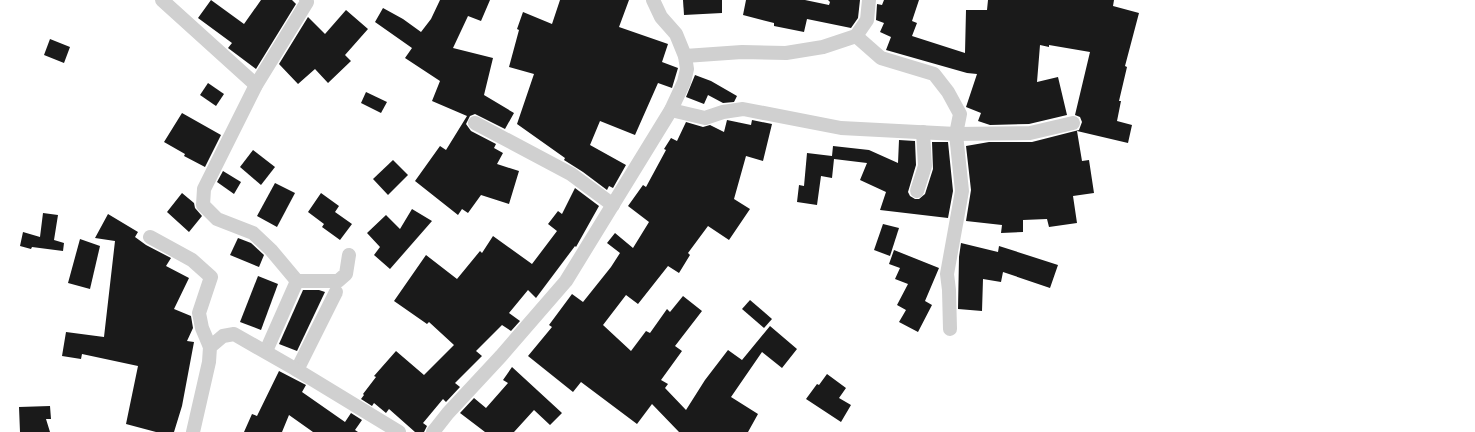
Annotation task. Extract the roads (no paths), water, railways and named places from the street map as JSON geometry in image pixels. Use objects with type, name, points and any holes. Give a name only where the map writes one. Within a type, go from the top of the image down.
[{"type":"street","points":[[162,0],[256,85]]},
{"type":"street","points":[[297,281],[271,250],[253,233],[217,219],[202,205],[204,189],[256,85],[307,2],[306,0]]},
{"type":"street","points":[[433,432],[448,412],[501,356],[566,281],[671,110],[684,82],[687,69],[685,56],[676,34],[661,17],[653,0]]},
{"type":"street","points":[[685,56],[742,52],[786,53],[823,47],[856,36],[867,20],[869,0]]},
{"type":"street","points":[[856,36],[881,58],[934,74],[948,92],[960,114],[956,134],[962,191],[947,274],[950,329]]},
{"type":"street","points":[[671,110],[705,118],[723,112],[743,109],[841,128],[956,134],[1030,132],[1073,123]]},
{"type":"street","points":[[476,123],[571,174],[613,205]]},
{"type":"street","points":[[917,191],[925,166],[923,132]]},
{"type":"street","points":[[150,237],[192,260],[211,277],[199,313],[202,328],[210,347],[209,362],[193,432]]},
{"type":"street","points":[[297,281],[338,281],[346,274],[349,255]]},
{"type":"street","points":[[266,351],[297,281]]},
{"type":"street","points":[[296,370],[336,292]]},
{"type":"street","points":[[210,347],[223,336],[234,334],[266,351],[399,432]]}]
